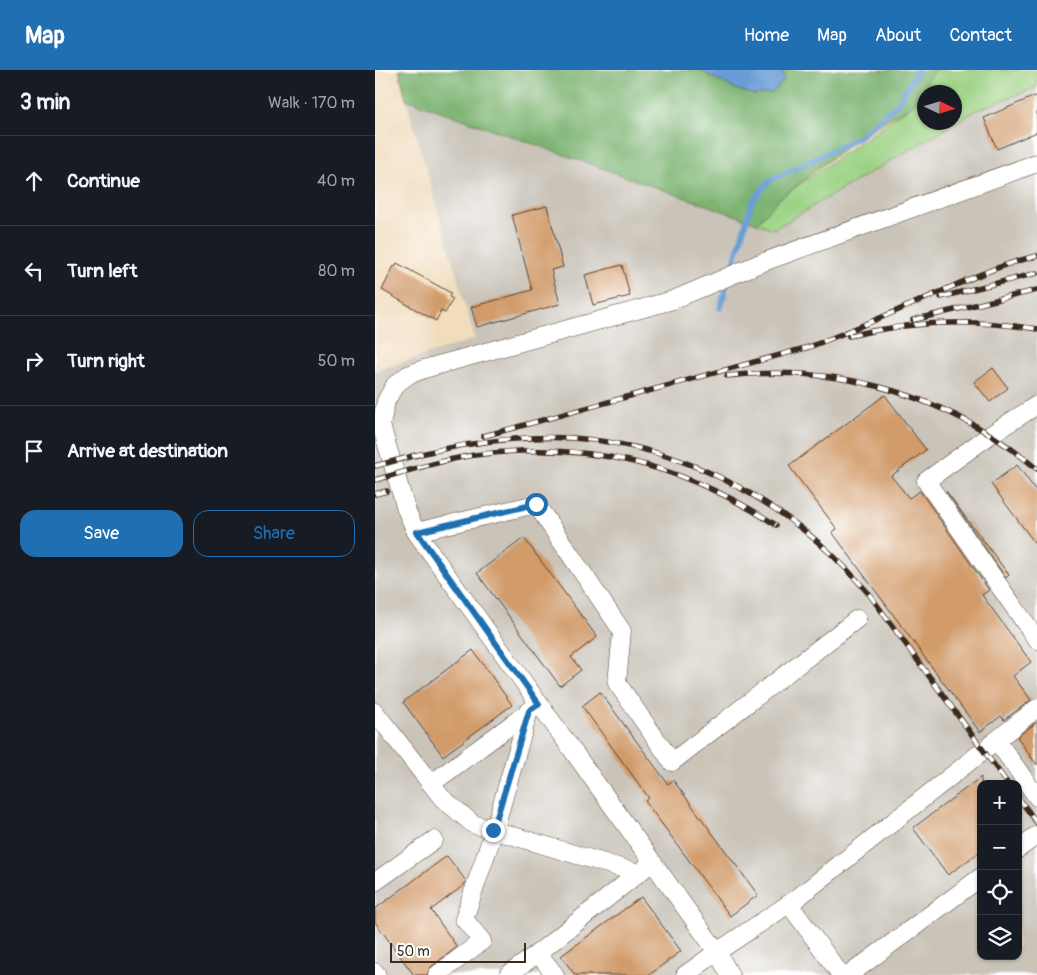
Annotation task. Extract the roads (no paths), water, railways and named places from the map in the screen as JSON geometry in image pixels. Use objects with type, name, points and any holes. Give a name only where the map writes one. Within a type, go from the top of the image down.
[{"type":"lane","points":[[730,975],[717,952],[652,862],[534,707],[417,532],[406,509],[381,425],[386,401],[395,386],[408,375],[673,300],[758,264],[1037,162]]},
{"type":"lane","points":[[1037,405],[990,435],[926,481],[1037,640]]},
{"type":"lane","points":[[417,532],[536,504],[622,631],[617,683],[672,762],[857,619]]},
{"type":"lane","points":[[431,784],[534,707]]},
{"type":"lane","points":[[437,975],[482,941],[464,919],[534,707]]},
{"type":"lane","points":[[685,975],[789,904],[1037,708]]},
{"type":"lane","points":[[375,712],[442,798],[473,824],[638,873]]},
{"type":"lane","points":[[997,741],[1037,797]]},
{"type":"lane","points":[[1022,846],[1037,835]]},
{"type":"lane","points":[[375,882],[434,840]]},
{"type":"lane","points":[[508,975],[652,862]]},
{"type":"lane","points":[[849,975],[977,880]]},
{"type":"lane","points":[[789,904],[841,975]]},
{"type":"lane","points":[[538,953],[555,975]]},
{"type":"water","points":[[700,70],[782,70],[784,80],[772,93],[754,95],[733,88]]},
{"type":"waterway","points":[[731,272],[752,202],[769,181],[859,137],[896,105],[918,70]]},
{"type":"waterway","points":[[720,308],[728,281]]},
{"type":"railway","points":[[484,436],[809,347],[984,273],[1010,263],[1037,256]]},
{"type":"railway","points":[[941,297],[1037,273]]},
{"type":"railway","points":[[913,320],[1037,290]]},
{"type":"railway","points":[[849,336],[896,327],[943,323],[990,324],[1037,329]]},
{"type":"railway","points":[[727,376],[769,373],[811,375],[852,380],[892,390],[931,404],[968,422],[1004,444],[1037,469]]},
{"type":"railway","points":[[412,456],[451,447],[491,441],[552,437],[573,438],[616,443],[658,453],[698,468],[737,486],[773,508],[808,534],[840,562],[869,594],[1005,780]]},
{"type":"railway","points":[[375,480],[475,455],[516,451],[556,451],[594,454],[669,472],[705,486],[741,504],[776,525]]},
{"type":"railway","points":[[375,466],[417,455]]},
{"type":"railway","points":[[375,494],[387,491]]},
{"type":"railway","points":[[1022,802],[1037,823]]}]
